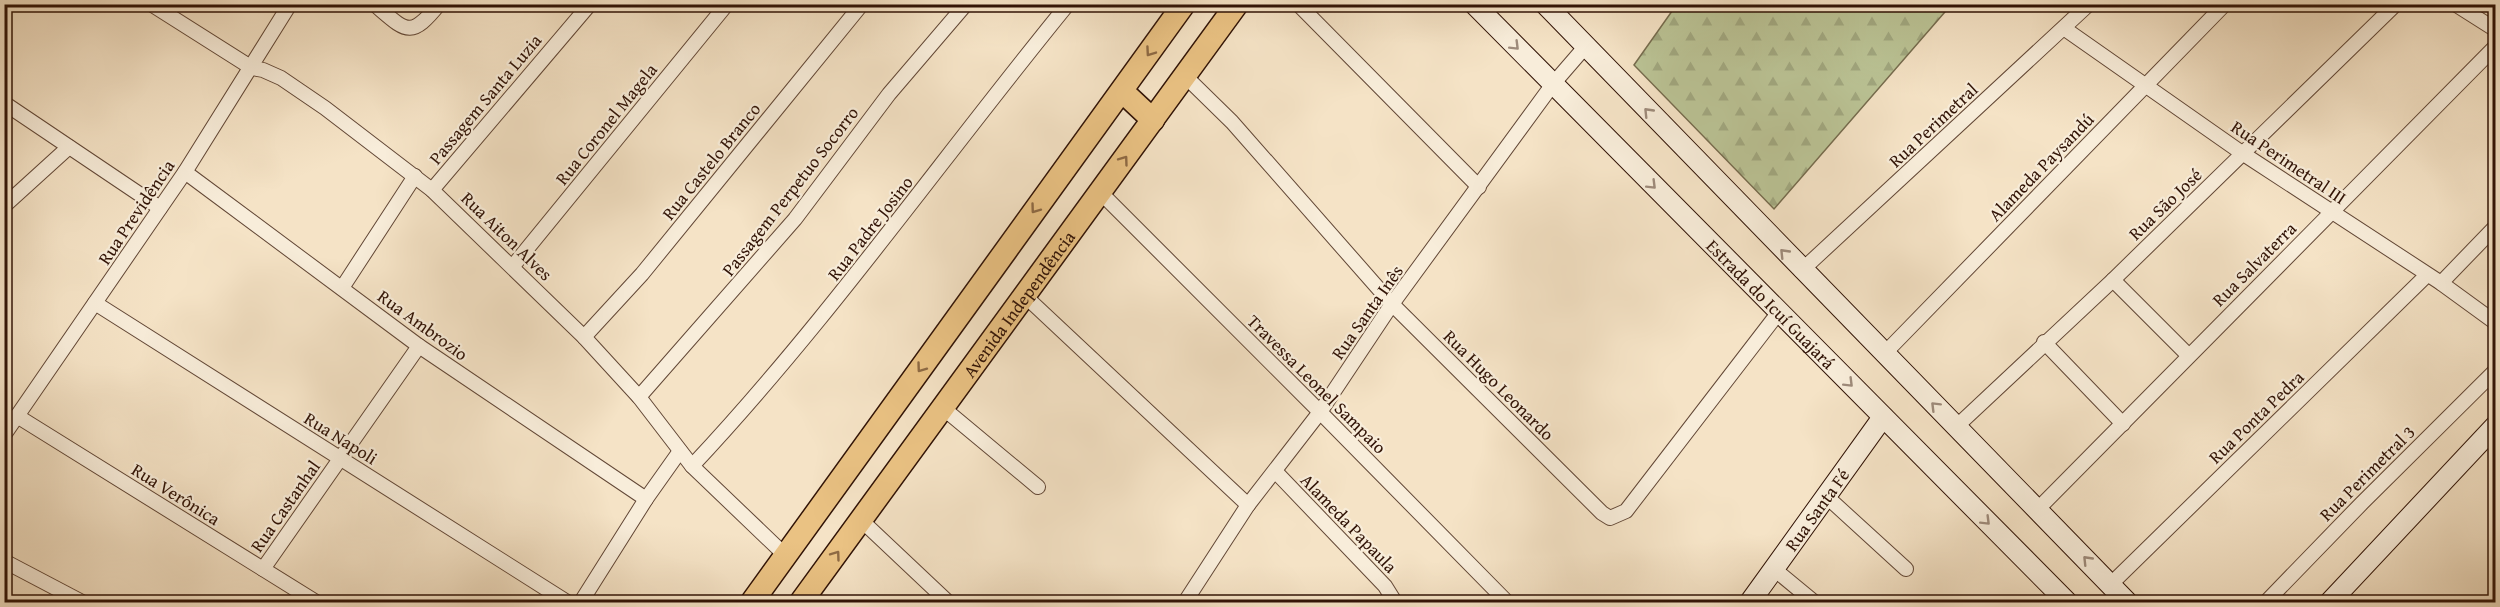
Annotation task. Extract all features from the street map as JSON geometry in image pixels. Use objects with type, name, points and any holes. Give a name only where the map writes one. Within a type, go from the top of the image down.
[{"type":"main road","points":[[752,603],[1184,4]]},
{"type":"main road","name":"Avenida Independência","points":[[801,603],[1237,4]]},
{"type":"main road","name":"Estrada do Icuí Guajará","points":[[1474,4],[2067,603]]},
{"type":"main road","points":[[1545,4],[1801,271],[2038,509],[2127,603]]},
{"type":"main road","points":[[1122,92],[1153,120]]},
{"type":"main road","name":"Rua Santa Fé","points":[[1750,603],[1883,417]]},
{"type":"main road","points":[[2330,603],[2496,425]]},
{"type":"street","name":"Rua Aiton Alves","points":[[151,4],[252,68],[281,78],[325,108],[432,190],[584,337],[639,398],[692,466],[786,556]]},
{"type":"street","name":"Rua Previdência","points":[[4,435],[185,172],[290,4]]},
{"type":"street","points":[[374,4],[399,26],[407,29],[418,27],[426,21],[439,4]]},
{"type":"street","name":"Passagem Santa Luzia","points":[[432,190],[590,4]]},
{"type":"street","name":"Rua Coronel Magela","points":[[513,266],[727,4]]},
{"type":"street","name":"Rua Castelo Branco","points":[[584,337],[642,274],[862,4]]},
{"type":"street","name":"Passagem Perpetuo Socorro","points":[[639,398],[795,219],[889,94],[966,4]]},
{"type":"street","name":"Rua Padre Josino","points":[[692,466],[753,402],[868,260],[1068,4]]},
{"type":"street","points":[[1298,4],[1479,187]]},
{"type":"street","name":"Rua Perimetral","points":[[1801,271],[2090,4]]},
{"type":"street","name":"Alameda Paysandú","points":[[1883,355],[2225,4]]},
{"type":"street","name":"Rua São José","points":[[1956,427],[2113,279],[2396,4]]},
{"type":"street","points":[[2455,4],[2496,30]]},
{"type":"street","name":"Rua Perimetral III","points":[[2064,28],[2242,153],[2441,284],[2496,323]]},
{"type":"street","name":"Rua Salvaterra","points":[[2038,509],[2496,46]]},
{"type":"street","name":"Rua Santa Inês","points":[[1185,603],[1248,505],[1320,412],[1392,304],[1553,84],[1585,47]]},
{"type":"street","name":"Rua Hugo Leonardo","points":[[1185,76],[1232,122],[1392,304],[1602,513],[1610,518],[1626,510],[1779,312]]},
{"type":"street","points":[[4,103],[160,208]]},
{"type":"street","points":[[4,206],[69,147]]},
{"type":"street","name":"Rua Ambrozio","points":[[185,172],[419,346],[646,500]]},
{"type":"street","points":[[342,288],[415,176]]},
{"type":"street","name":"Travessa Leonel Sampaio","points":[[1100,192],[1507,603]]},
{"type":"street","points":[[2441,284],[2496,226]]},
{"type":"street","name":"Rua Ponta Pedra","points":[[2110,585],[2427,275]]},
{"type":"street","points":[[2113,279],[2188,355]]},
{"type":"street","points":[[1025,296],[1248,505]]},
{"type":"street","name":"Rua Napoli","points":[[95,303],[567,603]]},
{"type":"street","points":[[2044,342],[2123,424]]},
{"type":"street","name":"Rua Castanhal","points":[[263,569],[419,346]]},
{"type":"street","name":"Rua Perimetral 3","points":[[2266,603],[2362,502],[2496,370]]},
{"type":"street","points":[[943,408],[1038,487]]},
{"type":"street","name":"Rua Verônica","points":[[17,416],[316,603]]},
{"type":"street","points":[[581,603],[680,451]]},
{"type":"street","name":"Alameda Papaula","points":[[1275,471],[1385,586],[1395,603]]},
{"type":"street","points":[[1826,496],[1906,570]]},
{"type":"street","points":[[861,520],[948,603]]},
{"type":"street","points":[[4,561],[78,602]]},
{"type":"street","points":[[1773,569],[1814,603]]},
{"type":"green space","points":[[1677,4],[1951,5],[1774,209],[1634,65]]}]
